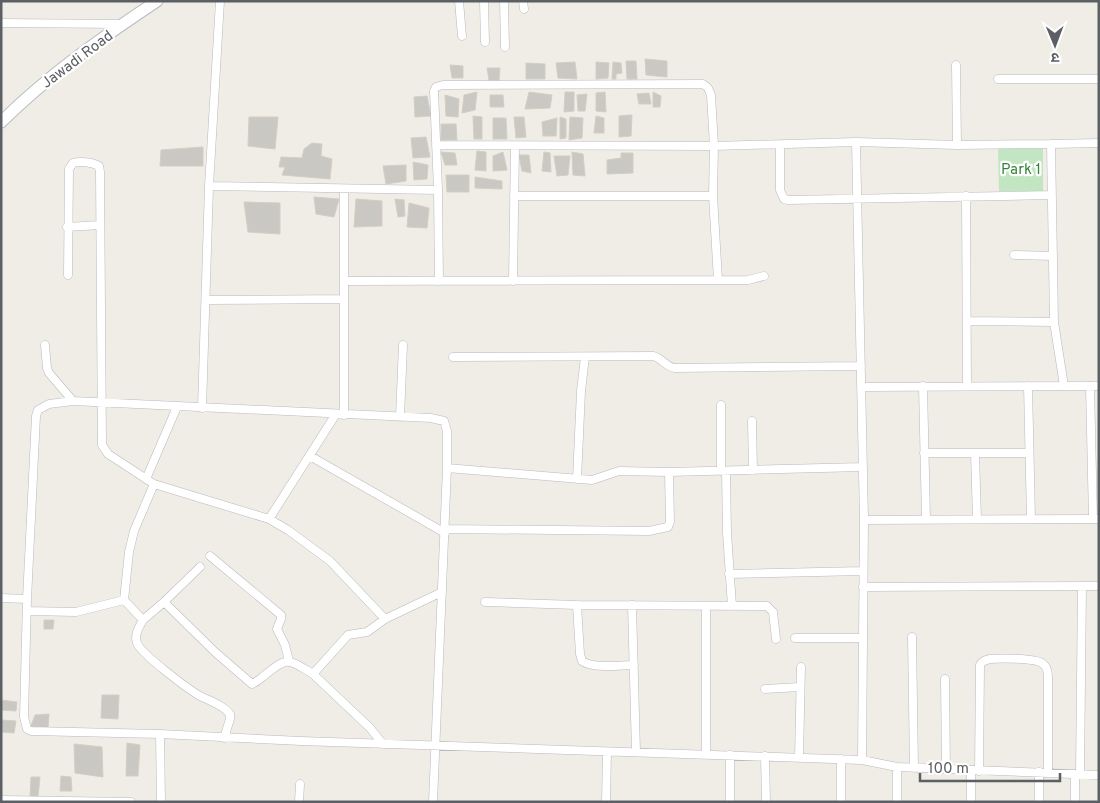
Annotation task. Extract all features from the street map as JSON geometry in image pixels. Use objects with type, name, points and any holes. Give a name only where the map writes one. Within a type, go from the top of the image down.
[{"type":"street","name":"Jawadi Road","points":[[1,122],[49,78],[86,49],[157,1]]},
{"type":"street","points":[[202,408],[210,186],[220,1]]},
{"type":"street","points":[[459,1],[462,36]]},
{"type":"street","points":[[484,1],[485,42]]},
{"type":"street","points":[[504,1],[505,47]]},
{"type":"street","points":[[1,23],[123,24]]},
{"type":"street","points":[[956,65],[957,145]]},
{"type":"street","points":[[998,79],[1099,79]]},
{"type":"street","points":[[439,281],[434,91],[436,87],[443,85],[697,84],[705,85],[710,91],[714,146],[713,196],[718,280]]},
{"type":"street","points":[[856,142],[864,520],[862,760]]},
{"type":"street","points":[[436,145],[714,146],[856,142],[957,145],[1099,143]]},
{"type":"street","points":[[1051,144],[1054,322],[1064,386]]},
{"type":"street","points":[[780,145],[780,190],[784,199],[1052,195]]},
{"type":"street","points":[[513,281],[516,146]]},
{"type":"street","points":[[68,275],[69,169],[73,163],[77,162],[93,164],[99,166],[101,403],[102,445],[104,449],[108,454],[154,484],[269,519],[288,530],[330,561],[386,619]]},
{"type":"street","points":[[210,186],[438,190]]},
{"type":"street","points":[[269,519],[310,456],[340,415],[344,299],[344,188]]},
{"type":"street","points":[[514,196],[713,196]]},
{"type":"street","points":[[966,196],[967,386]]},
{"type":"street","points":[[67,227],[100,225]]},
{"type":"street","points":[[1014,255],[1053,256]]},
{"type":"street","points":[[344,281],[748,280],[764,276]]},
{"type":"street","points":[[206,300],[344,299]]},
{"type":"street","points":[[967,321],[1054,322]]},
{"type":"street","points":[[45,344],[49,373],[73,401]]},
{"type":"street","points":[[400,417],[403,345]]},
{"type":"street","points":[[453,357],[653,356],[660,358],[668,366],[675,368],[861,366]]},
{"type":"street","points":[[577,480],[581,391],[585,357]]},
{"type":"street","points":[[923,386],[926,519]]},
{"type":"street","points":[[1028,386],[1031,519]]},
{"type":"street","points":[[864,520],[1096,519],[1090,386]]},
{"type":"street","points":[[861,387],[1099,386]]},
{"type":"street","points":[[433,802],[436,746],[448,468],[444,421],[432,418],[73,401],[41,407],[37,412],[27,599],[24,717],[27,729],[38,732],[160,734],[436,746],[799,757],[862,760],[897,767],[1099,775]]},
{"type":"street","points":[[721,405],[732,606]]},
{"type":"street","points":[[146,479],[177,407]]},
{"type":"street","points":[[752,421],[753,470]]},
{"type":"street","points":[[924,453],[1029,453]]},
{"type":"street","points":[[975,453],[977,519]]},
{"type":"street","points":[[310,456],[445,531],[649,531],[665,529],[670,522],[669,472]]},
{"type":"street","points":[[448,468],[577,480],[595,480],[619,471],[669,472],[863,468]]},
{"type":"street","points":[[143,620],[124,600],[126,573],[134,532],[154,484]]},
{"type":"street","points":[[210,556],[279,612],[282,618],[277,628],[285,645],[289,661]]},
{"type":"street","points":[[200,567],[143,620],[137,631],[137,644],[178,681],[227,711],[230,719],[224,738]]},
{"type":"street","points":[[729,574],[863,572]]},
{"type":"street","points":[[1075,802],[1082,586]]},
{"type":"street","points":[[863,587],[1099,586]]},
{"type":"street","points":[[313,674],[346,637],[354,633],[367,632],[386,619],[442,592]]},
{"type":"street","points":[[1,598],[27,599]]},
{"type":"street","points":[[27,611],[76,612],[124,600]]},
{"type":"street","points":[[164,602],[250,683],[255,683],[279,663],[289,661],[313,674],[370,728],[383,744]]},
{"type":"street","points":[[486,602],[577,605],[767,606],[771,608],[775,619],[776,640]]},
{"type":"street","points":[[577,605],[582,661],[593,665],[634,665]]},
{"type":"street","points":[[632,605],[636,752]]},
{"type":"street","points":[[706,606],[706,754]]},
{"type":"street","points":[[912,637],[914,768]]},
{"type":"street","points":[[795,638],[863,638]]},
{"type":"street","points":[[971,802],[975,771],[981,662],[990,659],[1039,661],[1044,663],[1047,669],[1048,772]]},
{"type":"street","points":[[799,757],[800,667]]},
{"type":"street","points":[[945,679],[946,769]]},
{"type":"street","points":[[765,689],[800,687]]},
{"type":"street","points":[[160,734],[161,802]]},
{"type":"street","points":[[606,802],[607,752]]},
{"type":"street","points":[[730,755],[730,802]]},
{"type":"street","points":[[765,756],[766,802]]},
{"type":"street","points":[[841,759],[841,802]]},
{"type":"street","points":[[896,802],[897,767]]},
{"type":"street","points":[[1039,772],[1039,802]]},
{"type":"street","points":[[299,802],[300,784]]},
{"type":"street","points":[[1,800],[131,802]]},
{"type":"green space","name":"Park 1","points":[[998,147],[1043,147],[1043,191],[999,191]]},
{"type":"building","points":[[645,59],[667,61],[667,77],[646,75]]},
{"type":"building","points":[[626,61],[636,61],[637,79],[627,79]]},
{"type":"building","points":[[575,62],[577,79],[558,78],[556,63]]},
{"type":"building","points":[[596,62],[609,63],[608,78],[596,79]]},
{"type":"building","points":[[613,62],[621,63],[622,73],[616,74],[616,79],[612,79]]},
{"type":"building","points":[[526,63],[545,64],[545,79],[526,79]]},
{"type":"building","points":[[450,65],[463,66],[463,78],[452,78]]},
{"type":"building","points":[[487,68],[500,68],[499,81],[489,80]]},
{"type":"building","points":[[477,92],[475,110],[462,113],[464,95]]},
{"type":"building","points":[[529,92],[552,95],[550,108],[525,109]]},
{"type":"building","points":[[565,92],[574,92],[574,111],[564,112]]},
{"type":"building","points":[[605,92],[606,112],[596,111],[596,93]]},
{"type":"building","points":[[653,92],[661,96],[660,107],[653,107]]},
{"type":"building","points":[[649,93],[651,104],[639,104],[637,94]]},
{"type":"building","points":[[587,94],[585,111],[578,111],[577,95]]},
{"type":"building","points":[[445,95],[459,99],[458,117],[446,116]]},
{"type":"building","points":[[490,95],[503,95],[504,107],[490,107]]},
{"type":"building","points":[[427,96],[431,116],[415,117],[414,97]]},
{"type":"building","points":[[632,115],[631,136],[619,137],[619,116]]},
{"type":"building","points":[[473,116],[482,117],[482,139],[474,139]]},
{"type":"building","points":[[596,116],[604,118],[604,133],[594,133]]},
{"type":"building","points":[[249,117],[278,117],[275,149],[248,146]]},
{"type":"building","points":[[514,117],[524,117],[526,137],[516,138]]},
{"type":"building","points":[[560,117],[566,119],[566,138],[560,139]]},
{"type":"building","points":[[570,117],[583,118],[582,138],[569,140]]},
{"type":"building","points":[[493,118],[506,118],[507,139],[493,139]]},
{"type":"building","points":[[557,118],[556,136],[543,136],[542,122]]},
{"type":"building","points":[[441,124],[456,124],[457,140],[441,140]]},
{"type":"building","points":[[426,137],[430,157],[413,158],[411,138]]},
{"type":"building","points":[[312,143],[322,144],[321,156],[332,159],[330,179],[282,175],[285,167],[279,167],[281,157],[302,158],[304,149]]},
{"type":"building","points":[[203,147],[203,166],[160,166],[161,150]]},
{"type":"building","points":[[477,151],[486,152],[486,171],[475,170]]},
{"type":"building","points":[[441,152],[455,153],[457,165],[445,165]]},
{"type":"building","points":[[503,152],[507,170],[493,171],[493,156]]},
{"type":"building","points":[[544,152],[550,153],[551,172],[542,171]]},
{"type":"building","points":[[572,152],[583,154],[585,176],[573,175]]},
{"type":"building","points":[[621,153],[633,153],[633,173],[607,174],[607,160],[621,158]]},
{"type":"building","points":[[519,155],[529,155],[531,173],[522,171]]},
{"type":"building","points":[[554,156],[570,156],[568,175],[557,176]]},
{"type":"building","points":[[413,162],[428,165],[427,179],[414,180]]},
{"type":"building","points":[[406,165],[406,181],[386,184],[383,166]]},
{"type":"building","points":[[446,175],[469,175],[469,192],[447,192]]},
{"type":"building","points":[[475,177],[502,181],[502,189],[475,188]]},
{"type":"building","points":[[314,197],[339,199],[334,217],[316,214]]},
{"type":"building","points":[[356,199],[382,201],[382,226],[354,227]]},
{"type":"building","points":[[395,199],[404,200],[405,216],[398,217]]},
{"type":"building","points":[[244,202],[280,203],[280,234],[248,232]]},
{"type":"building","points":[[409,203],[429,208],[427,228],[407,227]]},
{"type":"building","points":[[44,620],[54,620],[53,629],[44,629]]},
{"type":"building","points":[[102,695],[119,695],[118,719],[101,718]]},
{"type":"building","points":[[1,700],[17,702],[16,711],[1,710]]},
{"type":"building","points":[[49,714],[48,728],[31,726],[35,715]]},
{"type":"building","points":[[1,720],[16,721],[14,733],[1,732]]},
{"type":"building","points":[[127,743],[140,745],[138,776],[126,776]]},
{"type":"building","points":[[74,744],[102,747],[103,777],[75,773]]},
{"type":"building","points":[[61,776],[71,777],[72,791],[60,791]]},
{"type":"building","points":[[31,777],[40,777],[38,797],[30,797]]}]
